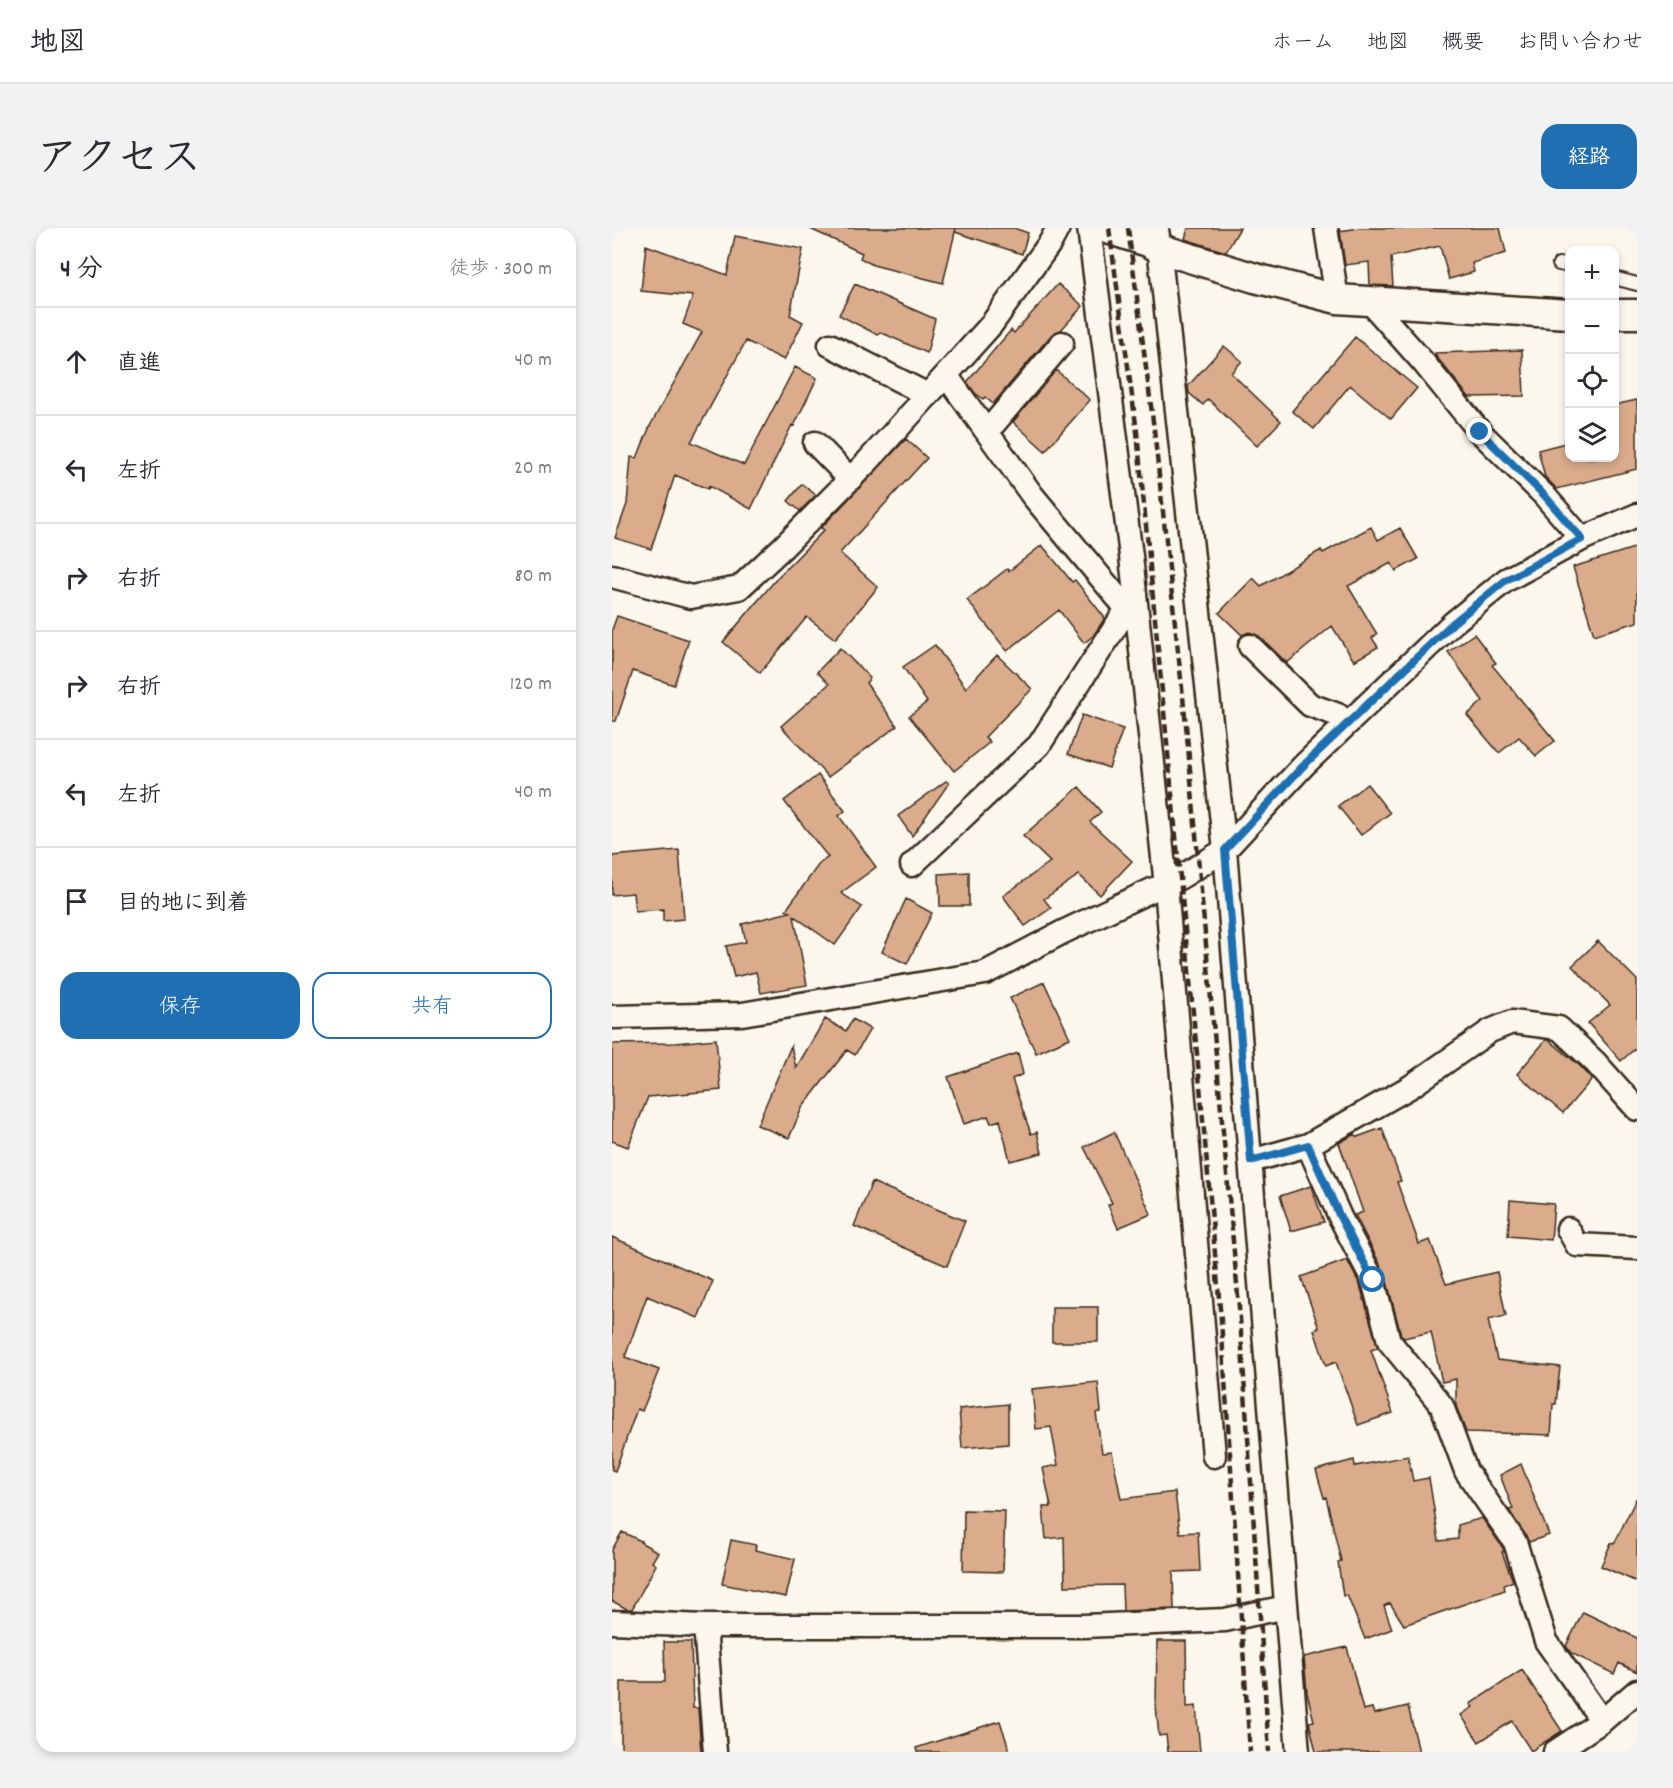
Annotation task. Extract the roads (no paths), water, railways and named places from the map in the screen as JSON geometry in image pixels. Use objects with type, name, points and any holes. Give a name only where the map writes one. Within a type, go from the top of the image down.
[{"type":"street","points":[[612,576],[691,597],[739,588],[850,479],[991,325],[1050,243],[1058,228]]},
{"type":"street","points":[[1089,228],[1131,556],[1166,886],[1214,1456]]},
{"type":"street","points":[[1104,228],[1148,242],[1159,239],[1255,278],[1337,299],[1565,314]]},
{"type":"street","points":[[1326,228],[1337,299]]},
{"type":"street","points":[[1159,239],[1225,850],[1298,1752]]},
{"type":"street","points":[[1369,301],[1424,362],[1480,432],[1544,495],[1582,539]]},
{"type":"street","points":[[1619,314],[1637,314]]},
{"type":"street","points":[[987,432],[1062,343]]},
{"type":"street","points":[[830,345],[928,395]]},
{"type":"street","points":[[912,865],[1039,745],[1127,609],[1032,495],[946,375]]},
{"type":"street","points":[[815,443],[850,479]]},
{"type":"street","points":[[612,1017],[742,1014],[985,973],[1063,932],[1154,889],[1166,886],[1225,850],[1343,720],[1453,623],[1506,580],[1582,539],[1637,515]]},
{"type":"street","points":[[1250,646],[1310,705],[1343,720]]},
{"type":"street","points":[[1251,1161],[1308,1145],[1410,1087],[1490,1030],[1512,1022],[1559,1028],[1595,1062],[1637,1110]]},
{"type":"street","points":[[1308,1145],[1340,1217],[1373,1280],[1389,1341],[1442,1406],[1466,1471],[1515,1542],[1546,1641],[1602,1721]]},
{"type":"street","points":[[1568,1229],[1577,1245],[1637,1248]]},
{"type":"street","points":[[612,1622],[705,1626],[1084,1626],[1225,1620],[1286,1607]]},
{"type":"street","points":[[705,1626],[715,1752]]},
{"type":"street","points":[[1555,1752],[1602,1721],[1637,1691]]},
{"type":"lane","points":[[1619,279],[1637,284]]},
{"type":"railway","points":[[1109,228],[1137,432],[1198,1064],[1221,1320],[1250,1752]]},
{"type":"railway","points":[[1128,228],[1154,429],[1186,725],[1240,1318],[1269,1752]]}]
